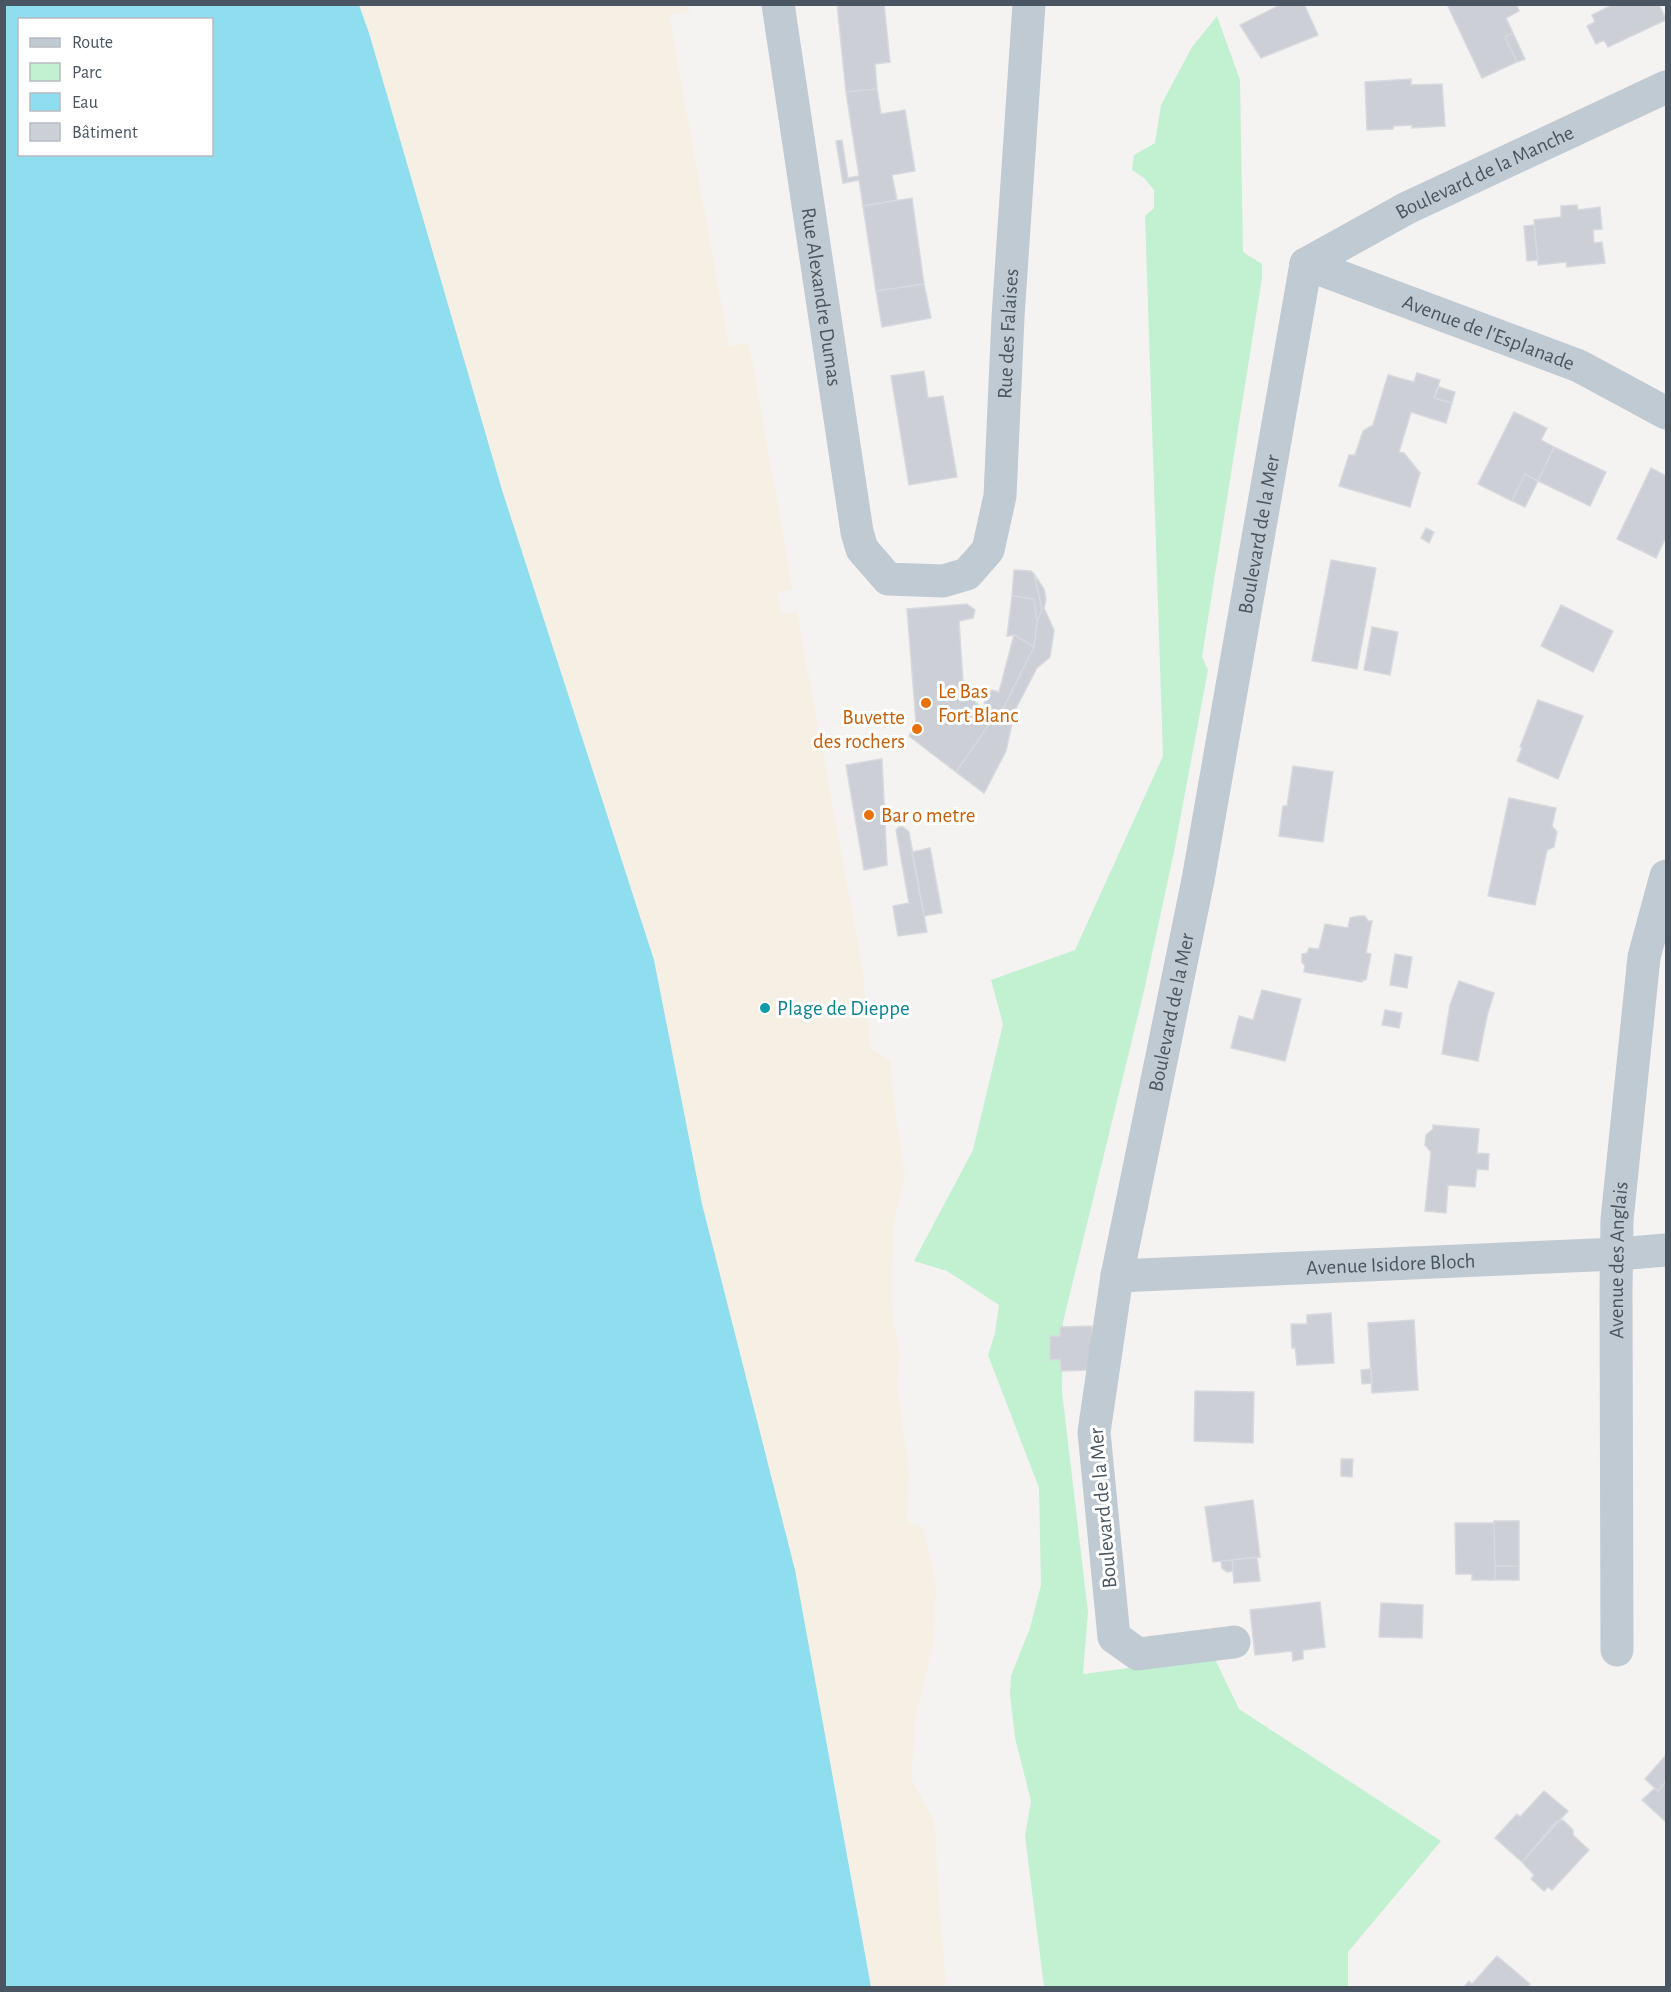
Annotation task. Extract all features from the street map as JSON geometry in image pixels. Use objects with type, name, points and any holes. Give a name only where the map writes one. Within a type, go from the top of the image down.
[{"type":"street","name":"Rue Alexandre Dumas","points":[[778,4],[857,532],[862,549],[888,579]]},
{"type":"street","name":"Rue des Falaises","points":[[888,579],[943,581],[967,574],[988,550],[1000,496],[1008,317],[1029,4]]},
{"type":"street","name":"Boulevard de la Manche","points":[[1306,264],[1407,208],[1666,87]]},
{"type":"street","name":"Avenue de l'Esplanade","points":[[1306,264],[1579,366],[1666,413]]},
{"type":"street","name":"Boulevard de la Mer","points":[[1234,1642],[1138,1654],[1114,1637],[1094,1432],[1117,1276],[1198,880],[1306,264]]},
{"type":"street","name":"Avenue des Anglais","points":[[1617,1650],[1617,1220],[1644,957],[1666,876]]},
{"type":"street","name":"Avenue Isidore Bloch","points":[[1117,1276],[1666,1250]]},
{"type":"green space","points":[[1217,16],[1240,80],[1243,252],[1262,264],[1262,278],[1202,657],[1208,670],[1174,852],[1144,991],[1063,1322],[1062,1391],[1088,1612],[1083,1674],[1214,1657],[1239,1709],[1441,1841],[1348,1952],[1348,1987],[1044,1987],[1025,1836],[1031,1801],[1015,1738],[1010,1694],[1011,1676],[1030,1628],[1041,1585],[1039,1488],[988,1355],[995,1333],[999,1305],[947,1271],[914,1261],[973,1150],[1003,1024],[991,980],[1075,950],[1163,756],[1145,216],[1154,208],[1154,190],[1144,178],[1132,170],[1134,155],[1155,143],[1161,105],[1192,47]]},
{"type":"sand","name":"Plage de Dieppe","points":[[359,5],[688,5],[690,11],[669,15],[729,346],[749,343],[793,590],[777,592],[781,614],[797,612],[862,965],[871,1049],[890,1060],[905,1175],[894,1221],[892,1280],[893,1322],[900,1357],[897,1382],[909,1472],[907,1522],[923,1527],[936,1583],[934,1641],[916,1715],[911,1778],[935,1823],[946,1987],[871,1987],[836,1791],[702,1204],[654,960],[502,490]]},
{"type":"water","points":[[5,4],[359,5],[502,490],[654,960],[702,1204],[795,1570],[871,1987],[5,1987]]},
{"type":"building","points":[[837,4],[884,4],[890,62],[875,64],[877,89],[846,92]]},
{"type":"building","points":[[1282,4],[1304,4],[1318,35],[1261,58],[1240,25]]},
{"type":"building","points":[[1447,4],[1516,4],[1519,11],[1506,18],[1513,33],[1505,37],[1517,62],[1482,78]]},
{"type":"building","points":[[1614,4],[1659,4],[1666,20],[1608,47],[1604,40],[1596,44],[1587,26],[1595,22],[1592,15]]},
{"type":"building","points":[[1513,33],[1525,59],[1517,62],[1505,37]]},
{"type":"building","points":[[1411,79],[1411,85],[1442,84],[1445,126],[1412,128],[1412,125],[1393,126],[1393,129],[1367,130],[1365,82]]},
{"type":"building","points":[[877,89],[881,114],[905,110],[915,171],[892,175],[897,200],[863,206],[859,180],[843,183],[836,141],[842,140],[848,178],[859,176],[846,92]]},
{"type":"building","points":[[912,198],[924,284],[876,291],[863,206]]},
{"type":"building","points":[[1577,205],[1578,210],[1600,207],[1602,229],[1593,230],[1594,243],[1602,242],[1605,263],[1567,267],[1566,262],[1538,265],[1534,220],[1561,217],[1561,206]]},
{"type":"building","points":[[1534,225],[1538,260],[1527,261],[1524,226]]},
{"type":"building","points":[[924,284],[931,318],[882,327],[876,291]]},
{"type":"building","points":[[924,371],[928,398],[943,396],[957,477],[909,485],[891,376]]},
{"type":"building","points":[[1417,373],[1440,380],[1434,398],[1452,403],[1446,423],[1411,412],[1399,452],[1404,453],[1420,473],[1410,507],[1339,486],[1349,455],[1355,455],[1363,431],[1373,425],[1388,375],[1414,382]]},
{"type":"building","points":[[1439,387],[1455,392],[1452,403],[1434,398]]},
{"type":"building","points":[[1514,412],[1547,428],[1541,440],[1554,447],[1538,481],[1525,474],[1512,501],[1478,484]]},
{"type":"building","points":[[1554,447],[1606,472],[1590,506],[1538,481]]},
{"type":"building","points":[[1651,468],[1666,476],[1666,537],[1656,558],[1617,539]]},
{"type":"building","points":[[1525,474],[1538,481],[1525,507],[1512,501]]},
{"type":"building","points":[[1426,528],[1434,532],[1429,543],[1421,538]]},
{"type":"building","points":[[1331,560],[1376,568],[1357,669],[1312,661]]},
{"type":"building","points":[[1014,570],[1031,571],[1034,574],[1042,609],[1037,622],[1034,599],[1012,596]]},
{"type":"building","points":[[1034,574],[1044,589],[1046,599],[1044,608],[1054,630],[1050,657],[1037,668],[1015,710],[1006,751],[984,793],[956,772],[990,723],[995,725],[1034,647],[1037,622],[1042,609]]},
{"type":"building","points":[[1012,596],[1034,599],[1037,622],[1034,647],[1014,635],[1007,636]]},
{"type":"building","points":[[967,604],[975,610],[973,618],[959,621],[964,696],[973,699],[981,708],[984,707],[985,697],[992,690],[999,692],[1014,635],[1034,647],[995,725],[990,723],[956,772],[909,736],[916,722],[907,609]]},
{"type":"building","points":[[1561,605],[1613,631],[1593,672],[1541,646]]},
{"type":"building","points":[[1372,627],[1398,632],[1390,675],[1364,670]]},
{"type":"building","points":[[1538,700],[1583,716],[1558,779],[1517,761]]},
{"type":"building","name":"Bar o metre","points":[[882,759],[887,865],[864,870],[846,765]]},
{"type":"building","points":[[1293,766],[1333,772],[1323,842],[1279,836],[1283,806],[1287,806]]},
{"type":"building","points":[[1509,798],[1556,808],[1552,826],[1557,832],[1554,847],[1547,850],[1535,905],[1488,896]]},
{"type":"building","points":[[899,827],[909,832],[927,932],[898,936],[893,906],[909,903],[896,830]]},
{"type":"building","points":[[930,848],[942,913],[924,916],[912,852]]},
{"type":"building","points":[[1365,916],[1368,921],[1372,921],[1366,953],[1371,954],[1366,980],[1362,982],[1304,972],[1302,954],[1307,953],[1309,948],[1319,949],[1325,924],[1348,928],[1350,918]]},
{"type":"building","points":[[1395,954],[1412,957],[1407,988],[1390,985]]},
{"type":"building","points":[[1459,981],[1494,993],[1478,1061],[1442,1054],[1450,1005]]},
{"type":"building","points":[[1262,990],[1301,999],[1285,1061],[1231,1048],[1239,1016],[1253,1020]]},
{"type":"building","points":[[1385,1010],[1402,1013],[1399,1028],[1382,1025]]},
{"type":"building","points":[[1433,1125],[1479,1129],[1477,1153],[1489,1154],[1488,1170],[1477,1169],[1475,1187],[1448,1185],[1446,1213],[1425,1211],[1431,1152],[1425,1145],[1426,1135],[1433,1129]]},
{"type":"building","points":[[1331,1313],[1334,1363],[1297,1365],[1295,1347],[1292,1348],[1291,1324],[1307,1324],[1307,1315]]},
{"type":"building","points":[[1414,1320],[1418,1390],[1372,1393],[1368,1323]]},
{"type":"building","points":[[1092,1326],[1092,1370],[1061,1371],[1060,1359],[1050,1360],[1050,1336],[1060,1336],[1060,1327]]},
{"type":"building","points":[[1371,1369],[1372,1383],[1362,1384],[1361,1370]]},
{"type":"building","points":[[1195,1391],[1254,1392],[1253,1443],[1194,1441]]},
{"type":"building","points":[[1341,1459],[1353,1459],[1352,1477],[1341,1476]]},
{"type":"building","points":[[1253,1500],[1260,1557],[1213,1562],[1205,1507]]},
{"type":"building","points":[[1494,1521],[1519,1521],[1519,1566],[1495,1566]]},
{"type":"building","points":[[1455,1523],[1494,1523],[1495,1580],[1472,1580],[1472,1574],[1456,1574]]},
{"type":"building","points":[[1257,1557],[1260,1581],[1234,1583],[1232,1560]]},
{"type":"building","points":[[1232,1560],[1233,1571],[1227,1572],[1222,1568],[1221,1561]]},
{"type":"building","points":[[1495,1566],[1519,1566],[1519,1580],[1495,1580]]},
{"type":"building","points":[[1320,1602],[1325,1647],[1303,1650],[1303,1659],[1293,1661],[1292,1651],[1255,1655],[1250,1610]]},
{"type":"building","points":[[1381,1603],[1423,1605],[1422,1638],[1379,1637]]},
{"type":"building","points":[[1666,1755],[1666,1781],[1658,1791],[1645,1779]]},
{"type":"building","points":[[1666,1781],[1666,1822],[1642,1800],[1655,1788],[1658,1791]]},
{"type":"building","points":[[1544,1791],[1568,1811],[1522,1862],[1495,1838],[1517,1814],[1520,1817]]},
{"type":"building","points":[[1563,1820],[1573,1830],[1573,1835],[1589,1850],[1552,1890],[1548,1887],[1544,1891],[1531,1879],[1534,1875],[1522,1862],[1556,1822]]},
{"type":"building","points":[[1497,1956],[1530,1984],[1527,1988],[1463,1988],[1469,1981],[1472,1984]]},
{"type":"place","name":"Le Bas Fort Blanc","points":[[926,703]]},
{"type":"place","name":"Buvette des rochers","points":[[917,729]]},
{"type":"place","name":"Bar o metre","points":[[869,815]]},
{"type":"place","name":"Plage de Dieppe","points":[[765,1008]]}]
